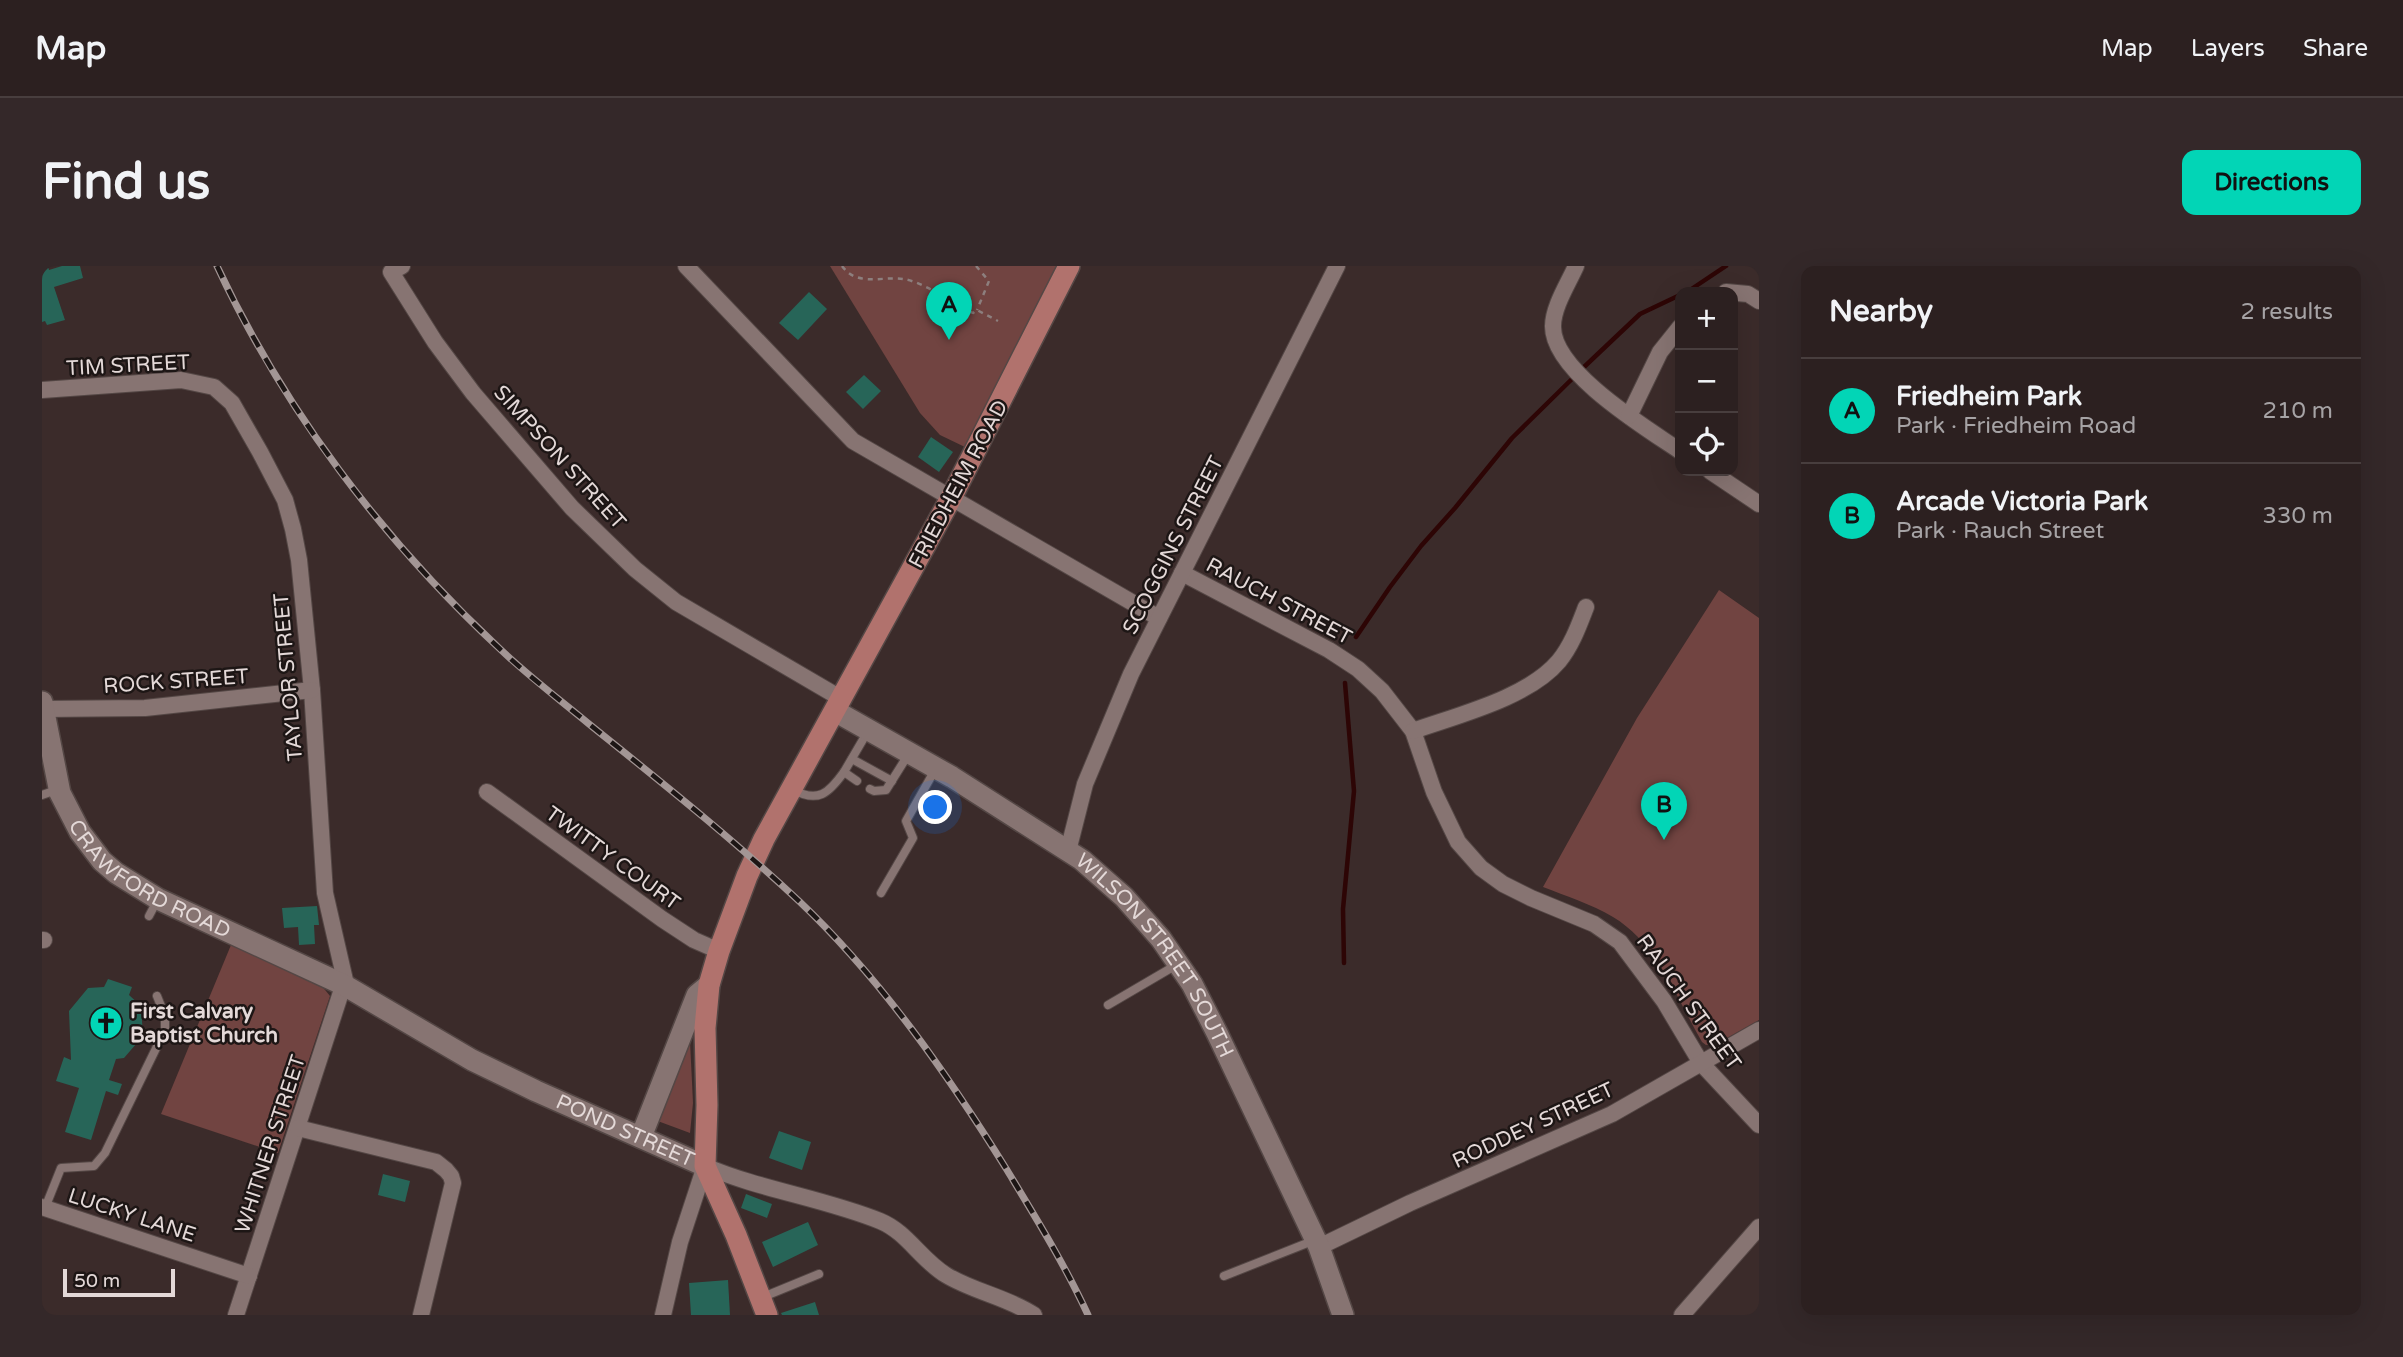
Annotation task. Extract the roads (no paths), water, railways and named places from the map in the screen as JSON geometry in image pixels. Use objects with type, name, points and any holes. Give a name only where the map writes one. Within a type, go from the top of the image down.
[{"type":"main road","name":"FRIEDHEIM ROAD","points":[[705,1166],[705,1028],[709,985],[747,876],[951,498],[1069,266]]},
{"type":"main road","points":[[705,1166],[764,1307]]},
{"type":"street","points":[[686,266],[843,433],[873,454],[1159,618]]},
{"type":"street","name":"SCOGGINS STREET","points":[[1068,851],[1085,784],[1112,715],[1337,266]]},
{"type":"street","points":[[1576,266],[1553,320],[1556,343],[1566,361],[1589,384],[1675,448]]},
{"type":"street","name":"SIMPSON STREET","points":[[397,269],[435,342],[473,393],[572,508],[635,569],[677,602],[838,705]]},
{"type":"street","points":[[1738,293],[1748,293],[1759,301]]},
{"type":"street","points":[[1629,416],[1660,352],[1675,333]]},
{"type":"street","name":"TIM STREET","points":[[42,390],[181,380],[214,387]]},
{"type":"street","name":"TAYLOR STREET","points":[[214,387],[232,403],[285,500],[299,560],[312,690],[324,894],[344,985]]},
{"type":"street","points":[[1719,476],[1757,498]]},
{"type":"street","name":"RAUCH STREET","points":[[1182,573],[1300,632],[1359,669],[1382,691],[1413,731],[1434,792],[1458,842],[1481,868],[1503,884],[1594,924],[1620,942],[1664,1001],[1702,1063],[1759,1125]]},
{"type":"street","points":[[1413,731],[1525,690],[1560,660],[1586,607]]},
{"type":"street","name":"ROCK STREET","points":[[42,707],[145,708],[312,690]]},
{"type":"street","name":"WILSON STREET SOUTH","points":[[838,705],[868,730],[936,768],[1082,860],[1124,897],[1160,939],[1192,984],[1217,1033],[1317,1243],[1343,1315]]},
{"type":"street","name":"CRAWFORD ROAD","points":[[42,707],[50,792],[102,860],[154,908],[344,985]]},
{"type":"street","name":"TWITTY COURT","points":[[487,792],[662,919],[719,951]]},
{"type":"street","name":"WHITNER STREET","points":[[236,1315],[344,985]]},
{"type":"street","name":"POND STREET","points":[[344,985],[472,1060],[705,1166],[744,1182],[883,1222],[905,1236],[954,1280],[1020,1306],[1034,1315]]},
{"type":"street","points":[[641,1137],[697,995],[709,985]]},
{"type":"street","name":"RODDEY STREET","points":[[1317,1243],[1612,1114],[1759,1030]]},
{"type":"street","points":[[298,1128],[436,1162],[451,1176],[453,1183],[421,1315]]},
{"type":"street","points":[[663,1315],[680,1242],[705,1166]]},
{"type":"street","name":"LUCKY LANE","points":[[43,1207],[249,1276]]},
{"type":"street","points":[[1682,1315],[1759,1227]]},
{"type":"lane","points":[[792,789],[812,796],[831,791],[868,730]]},
{"type":"lane","points":[[870,789],[886,790],[909,753]]},
{"type":"lane","points":[[852,759],[892,781]]},
{"type":"lane","points":[[881,893],[913,838],[905,821],[936,768]]},
{"type":"lane","points":[[844,772],[857,781]]},
{"type":"lane","points":[[1108,1005],[1178,964]]},
{"type":"lane","points":[[43,1207],[61,1168],[94,1166],[104,1153],[165,1030],[165,1016],[157,996]]},
{"type":"lane","points":[[1224,1276],[1317,1243]]},
{"type":"lane","points":[[764,1307],[818,1274]]},
{"type":"waterway","points":[[1694,287],[1726,266]]},
{"type":"waterway","points":[[1584,367],[1640,314],[1675,297]]},
{"type":"waterway","points":[[1356,637],[1421,546],[1512,438],[1573,378]]},
{"type":"waterway","points":[[1344,963],[1343,909],[1354,791],[1345,683]]},
{"type":"railway","points":[[217,266],[273,371],[305,422],[376,518],[415,563],[521,668],[775,879],[859,963],[912,1030],[985,1134],[1050,1242],[1088,1315]]},
{"type":"place","name":"Friedheim Park","points":[[949,340]]},
{"type":"place","name":"Arcade Victoria Park","points":[[1664,840]]},
{"type":"place","name":"First Calvary Baptist Church","points":[[106,1023]]}]
